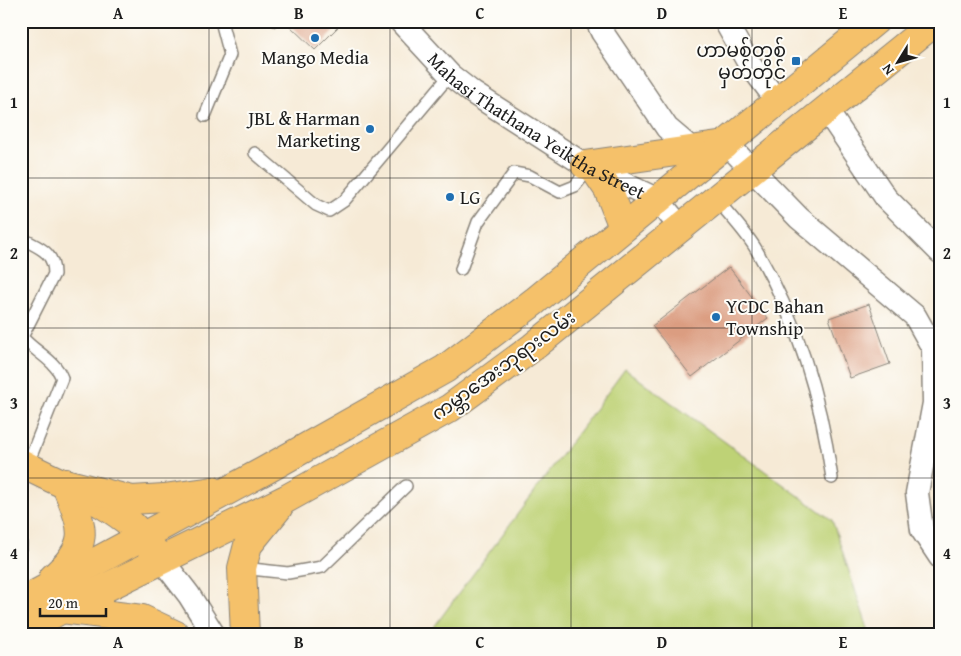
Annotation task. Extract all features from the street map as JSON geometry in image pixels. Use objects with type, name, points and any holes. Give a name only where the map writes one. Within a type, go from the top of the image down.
[{"type":"main road","name":"ကမ္ဘာအေးဘုရားလမ်း","points":[[25,600],[143,538],[445,369],[535,301],[875,21]]},
{"type":"main road","name":"ကမ္ဘာအေးဘုရားလမ်း","points":[[21,632],[62,609],[286,499],[450,408],[533,347],[936,21]]},
{"type":"main road","points":[[623,227],[608,189],[590,167],[727,144]]},
{"type":"main road","points":[[24,464],[65,483],[108,507],[128,521],[162,560]]},
{"type":"main road","points":[[65,483],[132,500],[206,493],[264,471]]},
{"type":"main road","points":[[25,600],[55,576],[75,554],[82,540],[80,521],[65,483]]},
{"type":"main road","points":[[245,635],[242,568],[248,545],[263,524],[286,499]]},
{"type":"main road","points":[[62,609],[142,619],[176,635]]},
{"type":"street","name":"Mahasi Thathana Yeiktha Street","points":[[400,21],[450,75],[473,93],[590,167],[658,200]]},
{"type":"street","points":[[597,21],[602,32],[667,128],[693,150]]},
{"type":"street","points":[[725,21],[748,62],[778,102]]},
{"type":"street","points":[[827,111],[886,198],[940,252]]},
{"type":"street","points":[[727,144],[799,218],[914,316],[933,348],[934,403],[932,452],[918,493],[922,530],[940,557]]},
{"type":"street","points":[[658,200],[681,228]]},
{"type":"street","points":[[162,560],[189,595],[214,635]]},
{"type":"lane","points":[[205,116],[230,55],[221,21]]},
{"type":"lane","points":[[255,153],[316,205],[329,211],[344,202],[450,75]]},
{"type":"lane","points":[[461,269],[478,222],[514,173],[530,176],[560,192],[575,186],[590,167]]},
{"type":"lane","points":[[717,200],[757,250],[793,325],[826,431],[832,478]]},
{"type":"lane","points":[[21,238],[46,252],[54,262],[54,274],[22,337],[58,367],[62,378],[24,464]]},
{"type":"lane","points":[[242,568],[288,573],[322,567],[406,486]]},
{"type":"green space","points":[[625,369],[832,520],[870,635],[428,635]]},
{"type":"building","points":[[263,21],[278,21],[275,27]]},
{"type":"building","name":"Mango Media","points":[[294,21],[338,21],[341,24],[315,50],[290,26]]},
{"type":"building","points":[[729,267],[768,318],[692,377],[652,326]]},
{"type":"building","points":[[869,304],[890,364],[850,378],[829,318]]},
{"type":"place","name":"Mango Media","points":[[315,38]]},
{"type":"place","name":"ဟာမစ်တစ် မှတ်တိုင်","points":[[796,61]]},
{"type":"place","name":"JBL & Harman Marketing","points":[[370,129]]},
{"type":"place","name":"LG","points":[[450,197]]},
{"type":"place","name":"YCDC Bahan Township","points":[[716,317]]}]
